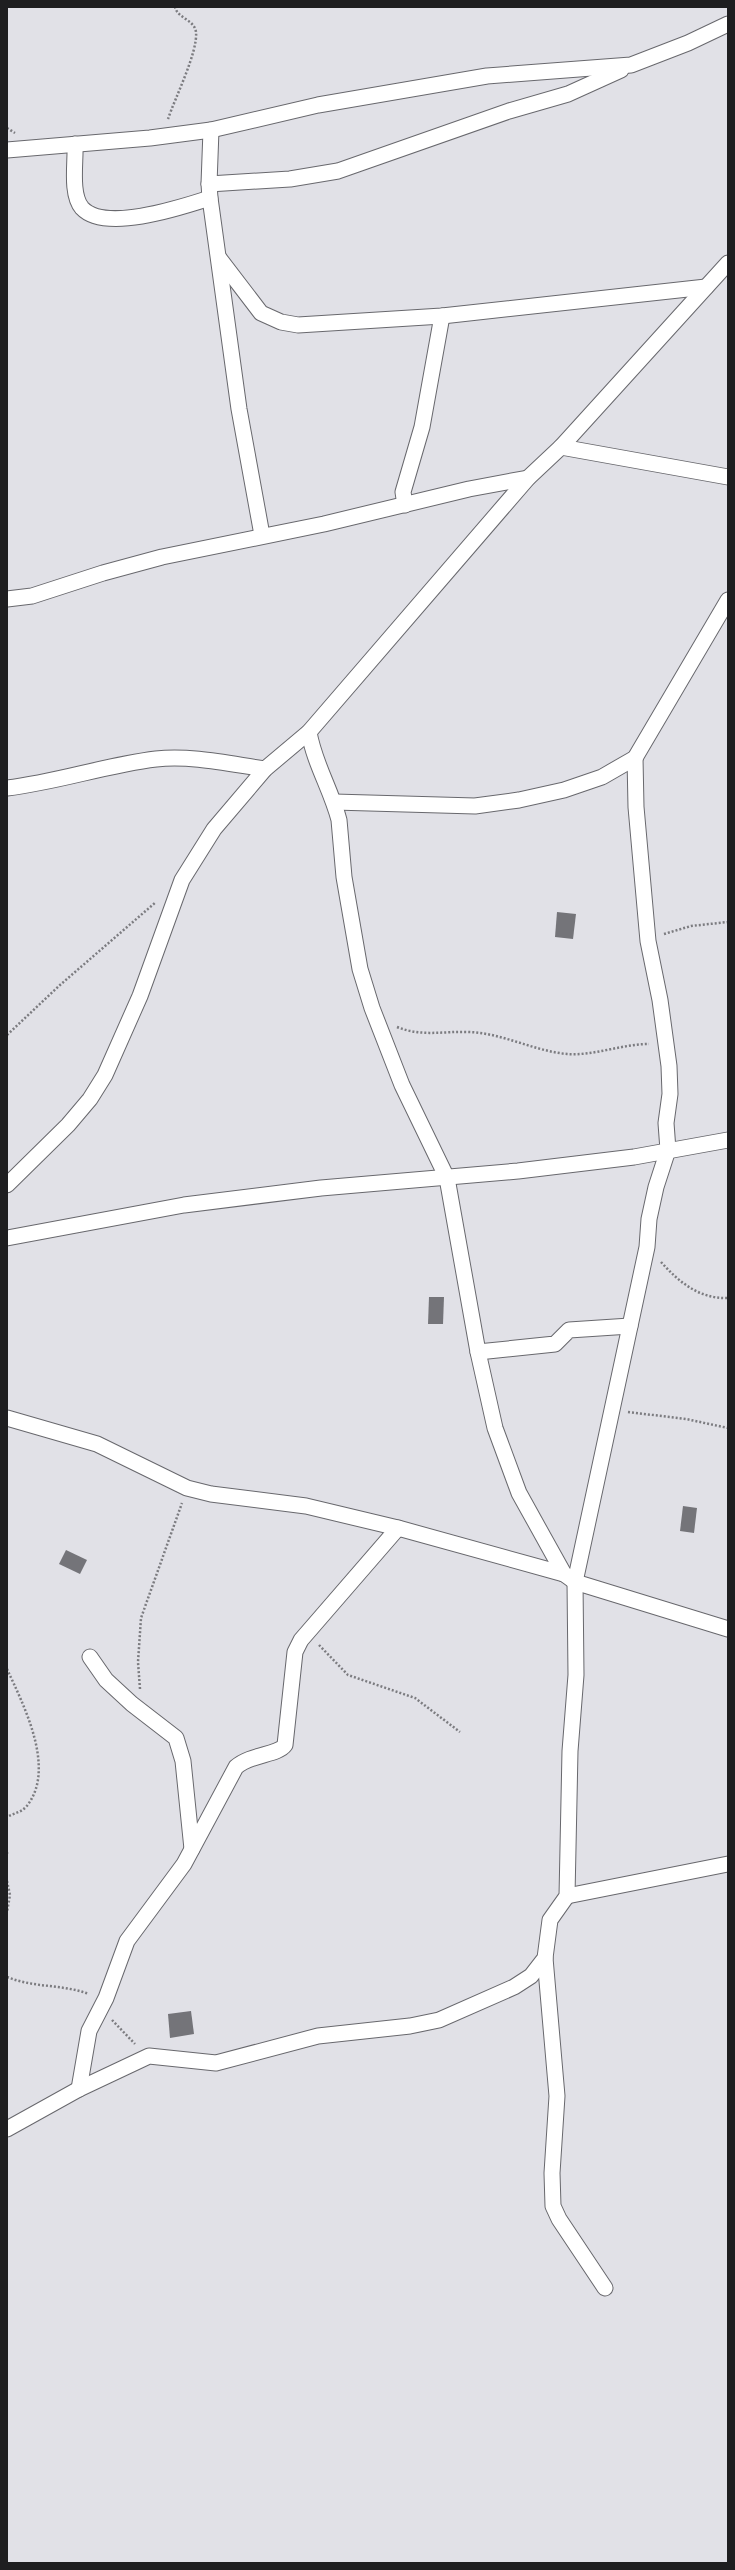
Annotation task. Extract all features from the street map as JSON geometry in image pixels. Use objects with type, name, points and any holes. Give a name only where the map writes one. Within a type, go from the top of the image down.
[{"type":"street","points":[[76,144],[76,193],[82,207],[95,215],[113,218],[137,216],[175,209],[210,191],[338,171],[508,111],[568,94],[631,65],[688,43],[728,24]]},
{"type":"street","points":[[7,150],[211,130],[318,105],[486,76],[631,65]]},
{"type":"street","points":[[211,130],[210,191],[239,409],[262,535]]},
{"type":"street","points":[[219,258],[252,305],[261,313],[281,322],[298,325],[442,316],[706,287]]},
{"type":"street","points":[[7,1185],[68,1125],[90,1099],[105,1075],[140,996],[182,880],[214,829],[265,769],[309,732],[528,478],[561,447],[728,263]]},
{"type":"street","points":[[405,505],[403,492],[422,427],[442,316]]},
{"type":"street","points":[[561,447],[728,477]]},
{"type":"street","points":[[7,600],[32,596],[103,572],[162,557],[405,505],[469,489],[528,478]]},
{"type":"street","points":[[605,2288],[559,2219],[553,2206],[552,2173],[557,2096],[544,1958],[550,1920],[567,1896],[570,1751],[576,1675],[570,1578],[612,1414],[647,1247],[649,1219],[656,1187],[668,1150],[666,1123],[669,1087],[665,1044],[648,941],[636,807],[635,758],[728,600]]},
{"type":"street","points":[[309,732],[312,750],[334,802],[340,833],[352,930],[360,969],[372,1008],[402,1085],[447,1178],[478,1352],[495,1428],[516,1486],[570,1578]]},
{"type":"street","points":[[334,802],[475,806],[519,800],[582,785],[635,758]]},
{"type":"street","points":[[7,788],[65,779],[157,759],[186,759],[265,769]]},
{"type":"street","points":[[7,1238],[184,1205],[321,1188],[447,1178],[634,1157],[728,1140]]},
{"type":"street","points":[[478,1352],[556,1344],[565,1331],[573,1329],[630,1326]]},
{"type":"street","points":[[7,1418],[97,1444],[187,1488],[211,1494],[306,1506],[398,1528],[570,1578],[728,1629]]},
{"type":"street","points":[[79,2089],[89,2031],[106,1998],[127,1941],[176,1876],[236,1766],[244,1760],[277,1751],[285,1745],[295,1652],[310,1629],[398,1528]]},
{"type":"street","points":[[90,1657],[106,1680],[132,1704],[176,1738],[183,1761],[192,1849]]},
{"type":"street","points":[[567,1896],[728,1864]]},
{"type":"street","points":[[7,2129],[79,2089],[149,2056],[216,2063],[318,2036],[410,2026],[439,2020],[514,1987],[531,1976],[544,1958]]},
{"type":"path","points":[[162,136],[195,42],[196,32],[193,25],[180,15],[175,7]]},
{"type":"path","points":[[7,1035],[60,985],[159,900]]},
{"type":"path","points":[[648,941],[665,933],[691,926],[728,922]]},
{"type":"path","points":[[372,1008],[397,1027],[414,1033],[474,1032],[568,1054],[630,1045],[665,1044]]},
{"type":"path","points":[[647,1247],[678,1280],[694,1291],[728,1298]]},
{"type":"path","points":[[612,1414],[624,1412],[686,1419],[728,1428]]},
{"type":"path","points":[[143,1696],[140,1689],[138,1662],[141,1618],[187,1488]]},
{"type":"path","points":[[310,1629],[319,1646],[348,1675],[415,1698],[460,1732]]},
{"type":"path","points":[[7,1669],[28,1715],[33,1731],[38,1764],[38,1783],[26,1806],[17,1814],[7,1817]]},
{"type":"path","points":[[7,1881],[10,1895],[7,1912]]},
{"type":"path","points":[[7,1977],[23,1984],[62,1987],[106,1998],[107,2013],[119,2029],[149,2056]]},
{"type":"building","points":[[557,912],[576,914],[573,939],[555,937]]},
{"type":"building","points":[[429,1297],[444,1297],[443,1324],[428,1324]]},
{"type":"building","points":[[683,1506],[697,1508],[694,1533],[680,1531]]},
{"type":"building","points":[[66,1550],[87,1560],[80,1574],[59,1564]]},
{"type":"building","points":[[191,2011],[194,2034],[170,2038],[168,2014]]}]
